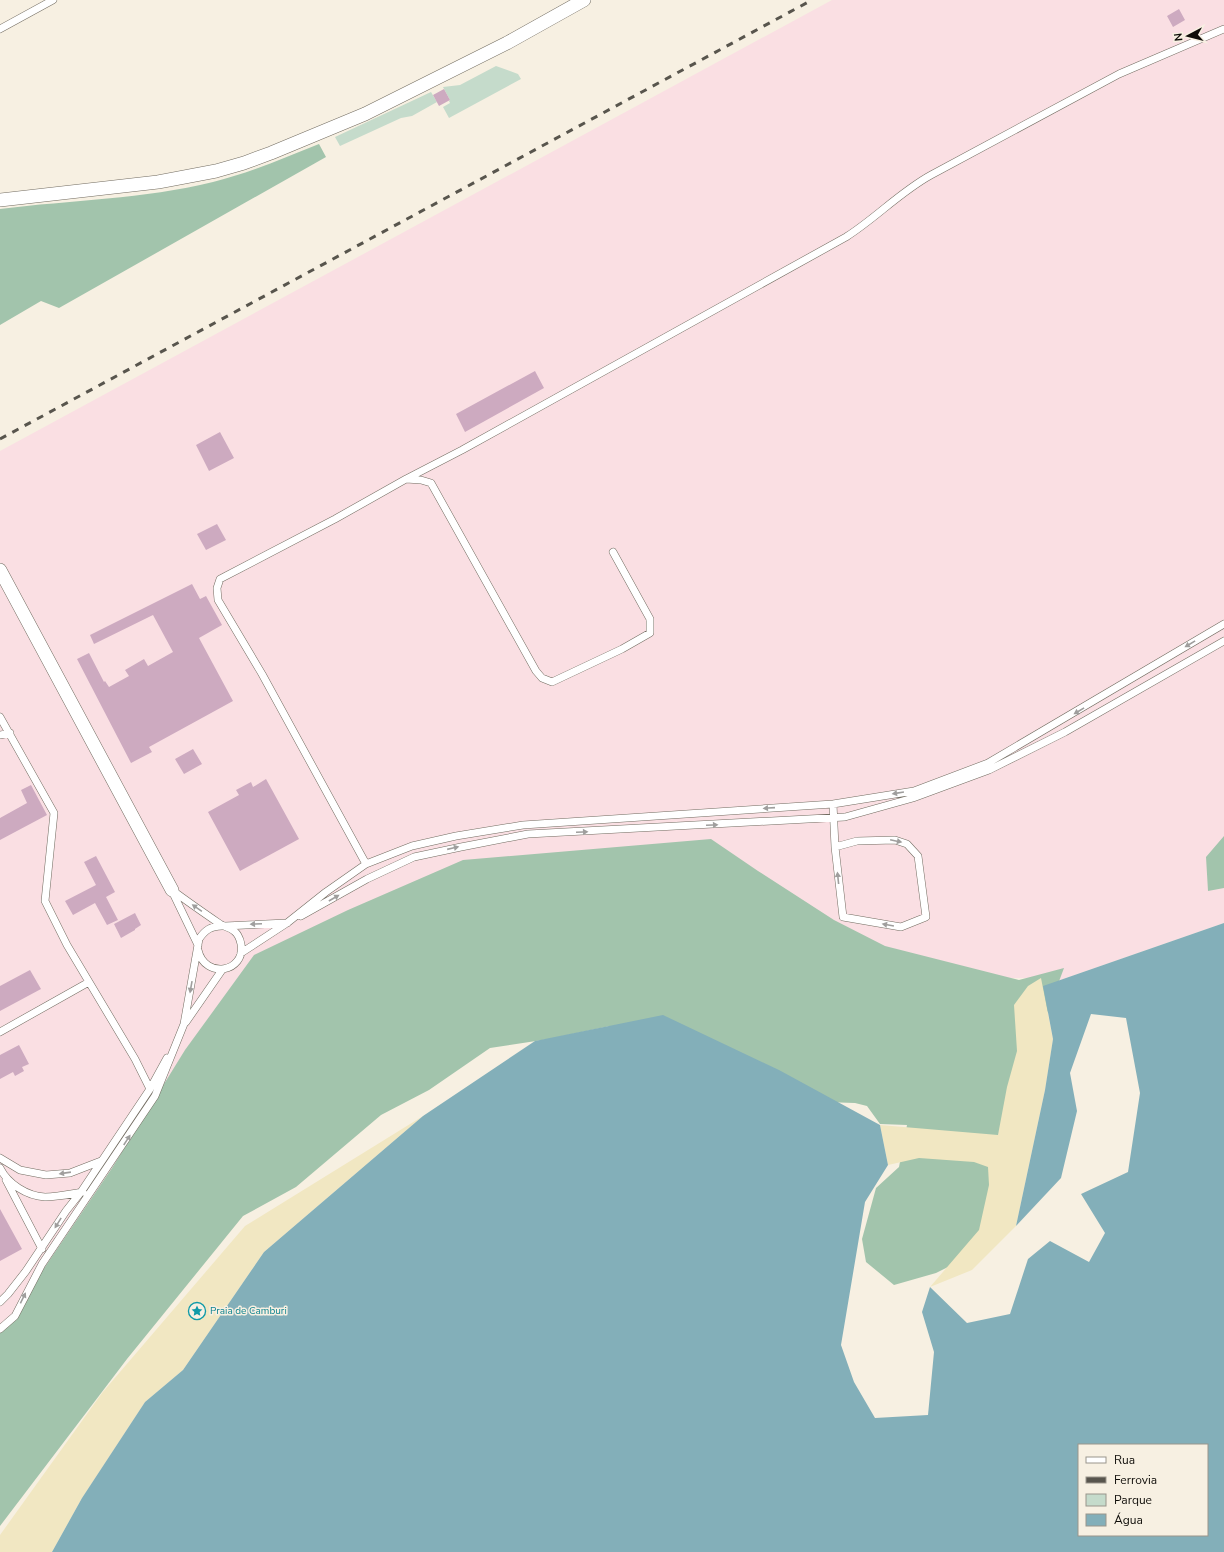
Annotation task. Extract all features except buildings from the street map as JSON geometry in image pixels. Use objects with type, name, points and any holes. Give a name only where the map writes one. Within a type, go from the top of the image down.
[{"type":"street","points":[[0,200],[158,182],[216,171],[244,163],[365,114],[513,39],[584,0]]},
{"type":"street","points":[[0,570],[172,890]]},
{"type":"lane","points":[[0,29],[53,0]]},
{"type":"lane","points":[[366,864],[262,674],[218,600],[217,588],[220,579],[462,450],[846,237],[868,222],[899,196],[926,178],[1119,74],[1224,29]]},
{"type":"lane","points":[[406,479],[421,480],[431,483],[536,671],[547,681],[552,682],[622,649],[650,633],[650,618],[612,552]]},
{"type":"lane","points":[[241,953],[287,923],[326,892],[366,864],[412,846],[456,836],[522,825],[834,804],[914,791],[988,763],[1224,624]]},
{"type":"lane","points":[[0,1329],[15,1316],[42,1264],[155,1096],[184,1024],[198,947],[202,934],[211,927],[287,923],[367,879],[414,857],[528,834],[844,817],[913,798],[989,770],[1065,732],[1224,641]]},
{"type":"lane","points":[[0,717],[54,813],[45,901],[67,945],[135,1059],[150,1089]]},
{"type":"lane","points":[[0,735],[10,733]]},
{"type":"lane","points":[[834,804],[835,846],[843,917],[900,927],[926,918],[918,856],[907,844],[895,840],[857,841],[835,846]]},
{"type":"lane","points":[[0,1302],[8,1294],[42,1249],[66,1211],[81,1192],[150,1089],[184,1024],[222,970],[234,964],[241,953],[241,942],[235,932],[172,890]]},
{"type":"lane","points":[[172,890],[198,947],[203,962],[215,969],[222,970]]},
{"type":"lane","points":[[0,1032],[89,982]]},
{"type":"lane","points":[[0,1158],[20,1170],[46,1175],[70,1173],[102,1161]]},
{"type":"lane","points":[[0,1168],[42,1249]]},
{"type":"lane","points":[[5,1178],[20,1189],[45,1197],[93,1189]]},
{"type":"shaded area","points":[[832,0],[1224,0],[1224,923],[1043,986],[1041,978],[956,978],[745,886],[0,1344],[0,451]]},
{"type":"green space","points":[[496,66],[518,74],[521,79],[449,118],[443,107],[450,103],[450,100],[443,87],[460,85]]},
{"type":"green space","points":[[431,92],[437,102],[412,116],[401,118],[340,146],[335,137]]},
{"type":"green space","points":[[319,144],[326,157],[59,308],[41,301],[0,325],[0,209],[134,196],[187,188],[213,182],[267,165]]},
{"type":"green space","points":[[1224,836],[1224,888],[1208,891],[1206,857]]},
{"type":"green space","points":[[711,839],[834,920],[885,946],[1019,980],[1064,968],[1037,1040],[988,1247],[936,1273],[894,1285],[866,1262],[862,1239],[876,1188],[899,1167],[907,1125],[880,1124],[867,1106],[855,1103],[825,1102],[661,1028],[610,1026],[549,1039],[490,1048],[429,1090],[381,1115],[296,1187],[243,1216],[127,1359],[0,1526],[0,1330],[9,1320],[112,1168],[185,1050],[254,955],[348,910],[463,860]]},
{"type":"sand","points":[[1041,978],[1053,1039],[1045,1090],[1016,1226],[972,1270],[930,1287],[979,1230],[989,1185],[988,1167],[974,1162],[919,1158],[888,1165],[880,1125],[998,1135],[1007,1087],[1017,1051],[1014,1005],[1028,986]]},
{"type":"sand","name":"Praia de Camburi","points":[[423,1116],[264,1252],[183,1370],[145,1402],[82,1498],[52,1552],[0,1552],[0,1535],[102,1393],[245,1226]]},
{"type":"water","points":[[1224,923],[1224,1552],[52,1552],[82,1498],[145,1402],[183,1370],[264,1252],[423,1116],[535,1041],[663,1015],[779,1070],[880,1125],[888,1165],[865,1202],[841,1345],[854,1382],[875,1418],[928,1415],[934,1352],[922,1312],[930,1287],[967,1323],[1010,1314],[1028,1259],[1050,1241],[1089,1262],[1105,1233],[1081,1194],[1128,1172],[1140,1093],[1126,1018],[1091,1014],[1070,1073],[1077,1111],[1061,1178],[1016,1226],[1045,1090],[1053,1039],[1043,986]]},
{"type":"railway","points":[[0,439],[812,0]]},
{"type":"place","name":"Praia de Camburi","points":[[197,1311]]}]
